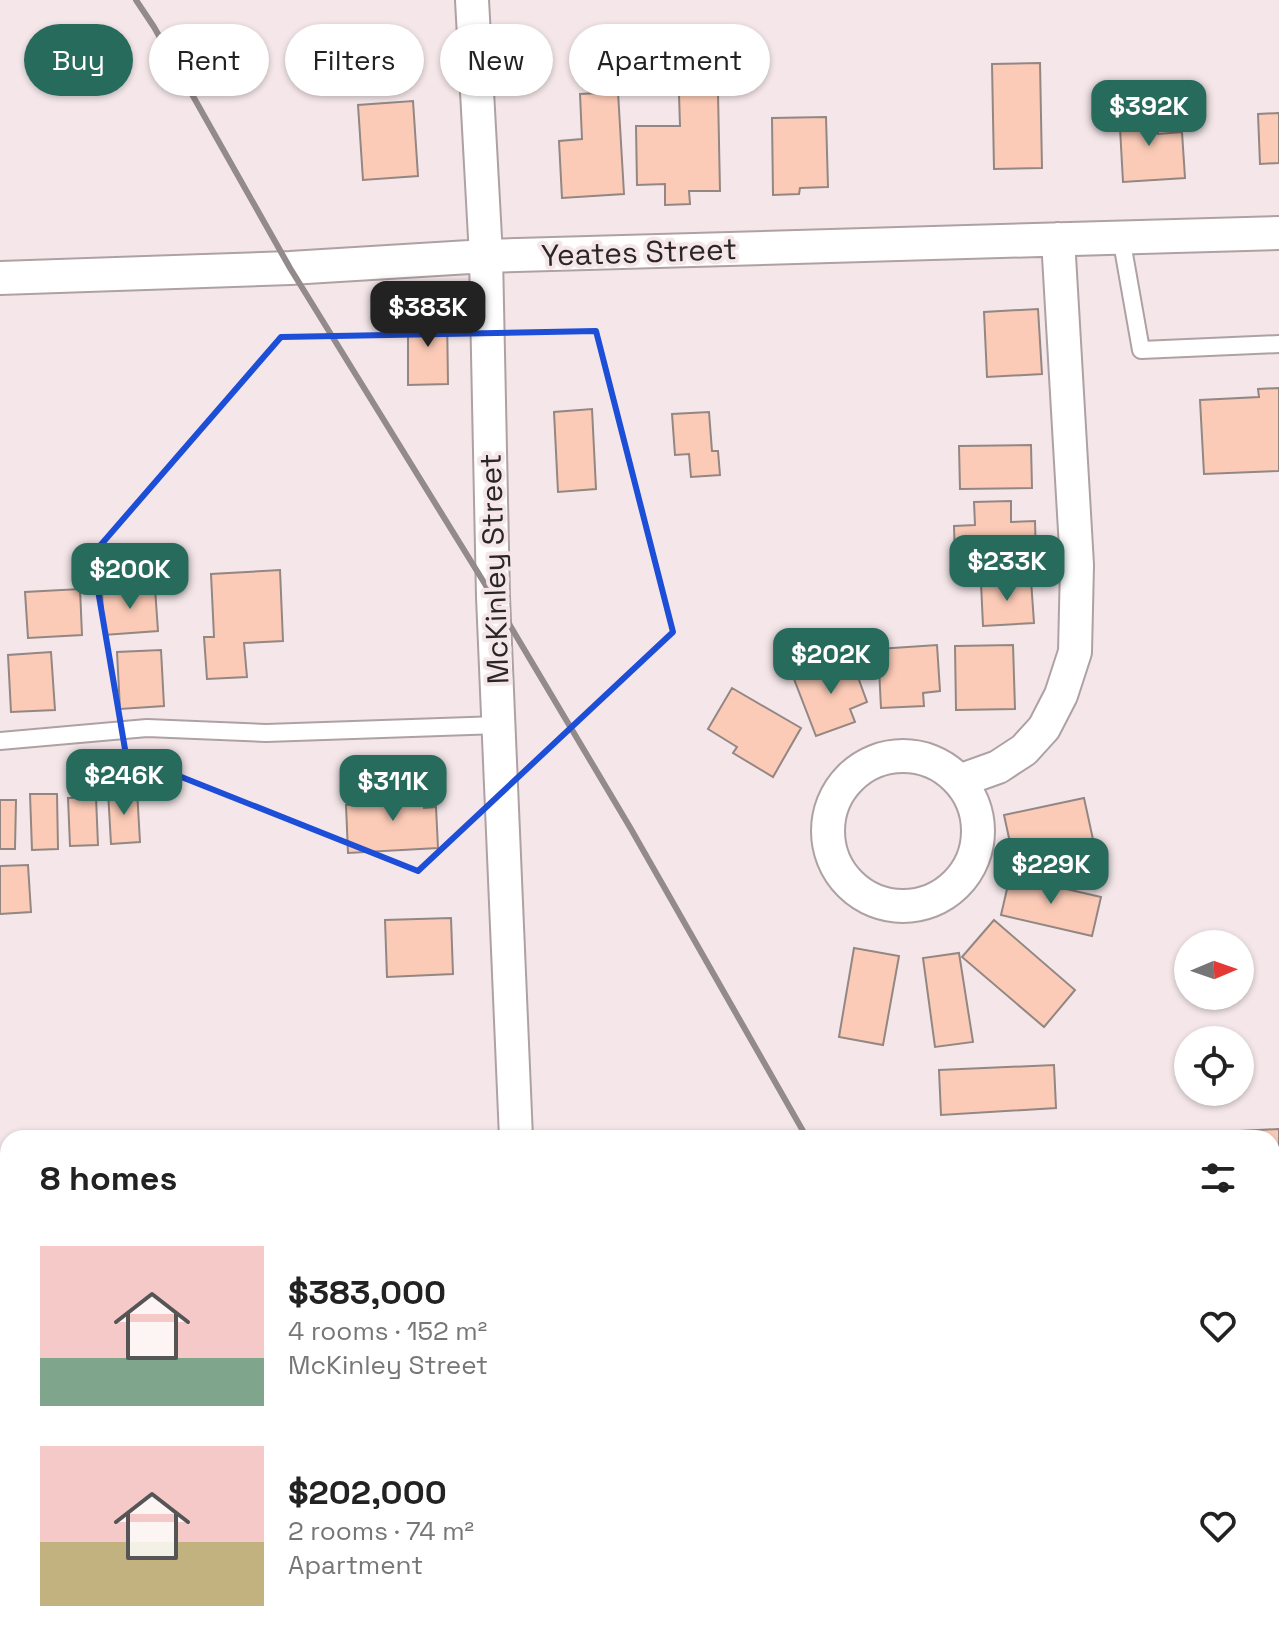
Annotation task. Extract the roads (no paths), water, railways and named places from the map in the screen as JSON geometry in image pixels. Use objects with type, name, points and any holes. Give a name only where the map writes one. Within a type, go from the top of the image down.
[{"type":"street","name":"McKinley Street","points":[[472,0],[486,256],[499,725],[516,1130]]},
{"type":"street","name":"Yeates Street","points":[[0,278],[290,268],[486,256],[1279,233]]},
{"type":"street","points":[[959,781],[998,767],[1024,750],[1044,728],[1061,695],[1075,652],[1077,565],[1058,239]]},
{"type":"street","points":[[892,756],[917,756],[940,765],[959,781],[973,802],[978,826],[976,851],[966,874],[948,892],[926,904],[902,908],[877,903],[855,891],[839,872],[829,849],[827,824],[833,800],[847,779],[867,764],[892,756]]},
{"type":"lane","points":[[1121,237],[1141,350],[1279,344]]},
{"type":"lane","points":[[0,741],[147,728],[266,733],[499,725]]},
{"type":"railway","points":[[136,0],[290,268],[493,597],[631,829],[802,1130]]}]
